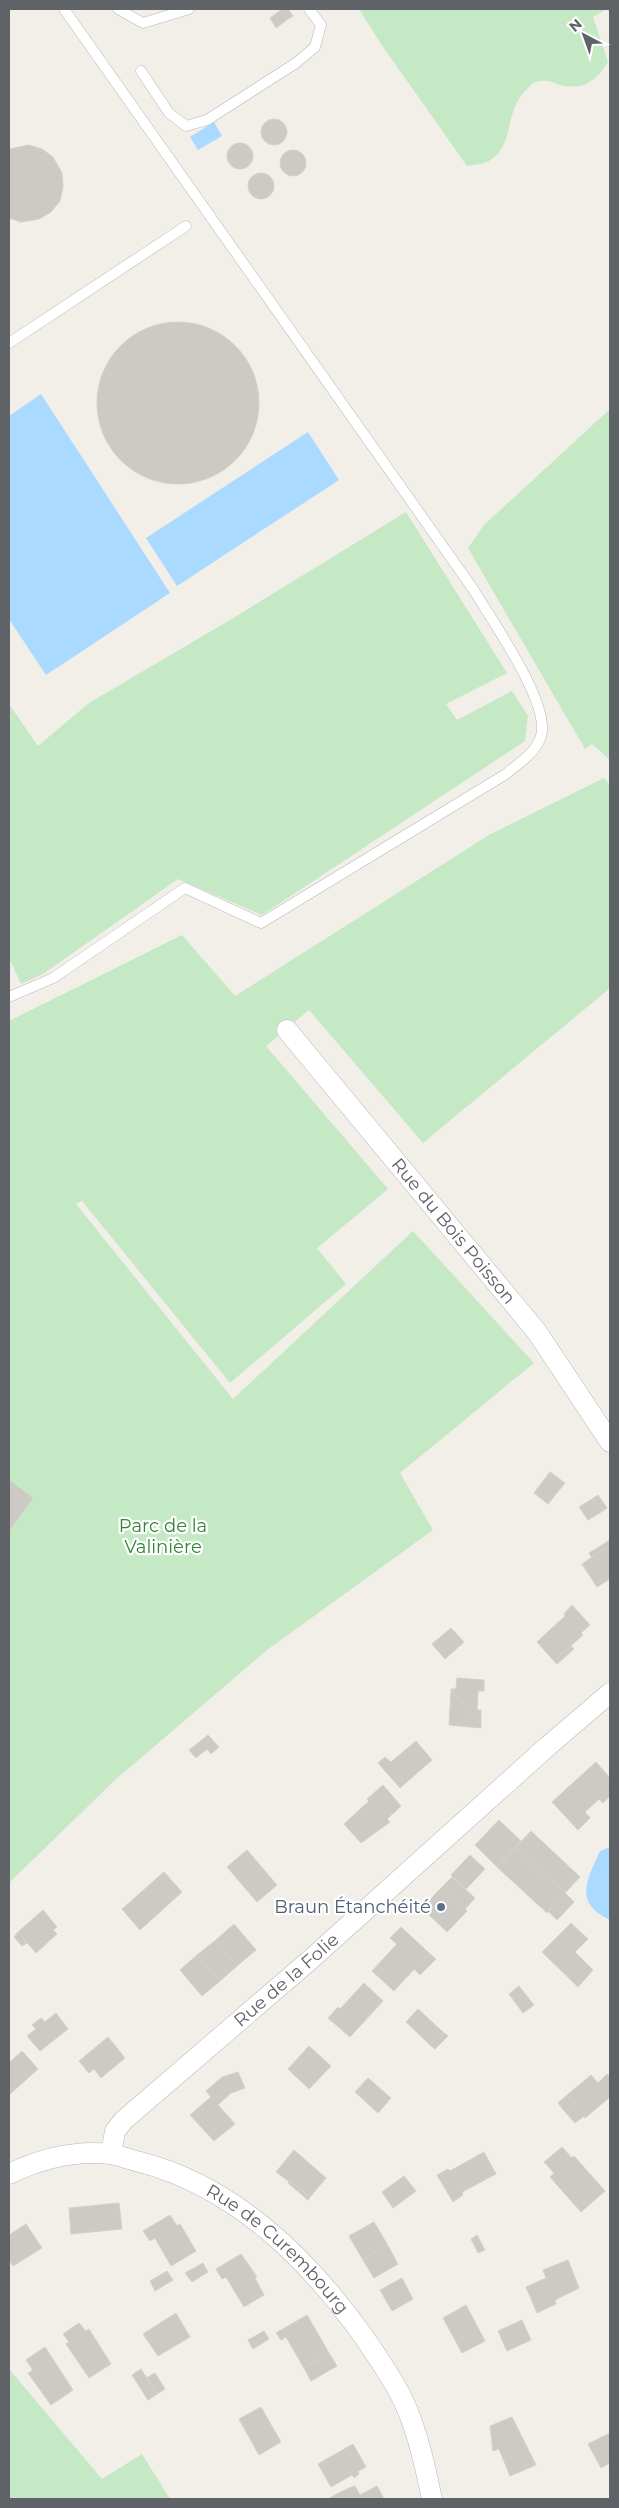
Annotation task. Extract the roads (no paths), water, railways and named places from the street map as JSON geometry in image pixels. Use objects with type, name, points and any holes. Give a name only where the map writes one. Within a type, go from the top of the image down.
[{"type":"street","name":"Rue du Bois Poisson","points":[[287,1030],[537,1332],[610,1442]]},
{"type":"street","name":"Rue de la Folie","points":[[111,2154],[116,2131],[124,2120],[310,1960],[548,1746],[610,1693]]},
{"type":"street","name":"Rue de Curembourg","points":[[9,2174],[51,2158],[74,2154],[111,2154],[170,2170],[209,2189],[249,2214],[314,2273],[348,2315],[378,2357],[404,2401],[419,2441],[432,2499]]},
{"type":"lane","points":[[9,997],[53,978],[185,888],[261,923],[506,774],[533,752],[542,736],[544,719],[528,680],[473,589],[64,9]]},
{"type":"lane","points":[[118,9],[142,23],[189,9]]},
{"type":"lane","points":[[141,71],[169,113],[186,126],[207,120],[296,63],[315,47],[320,25],[309,9]]},
{"type":"lane","points":[[9,342],[186,226]]},
{"type":"water","points":[[214,122],[222,136],[198,150],[190,137]]},
{"type":"water","points":[[41,394],[170,593],[46,675],[9,619],[9,416]]},
{"type":"water","points":[[308,432],[339,480],[177,586],[146,538]]},
{"type":"water","points":[[610,1847],[610,1920],[591,1906],[586,1890],[600,1851]]},
{"type":"place","name":"Braun Étanchéité","points":[[441,1907]]},
{"type":"park label","name":"Parc de la Valinière","points":[[163,1536]]}]
